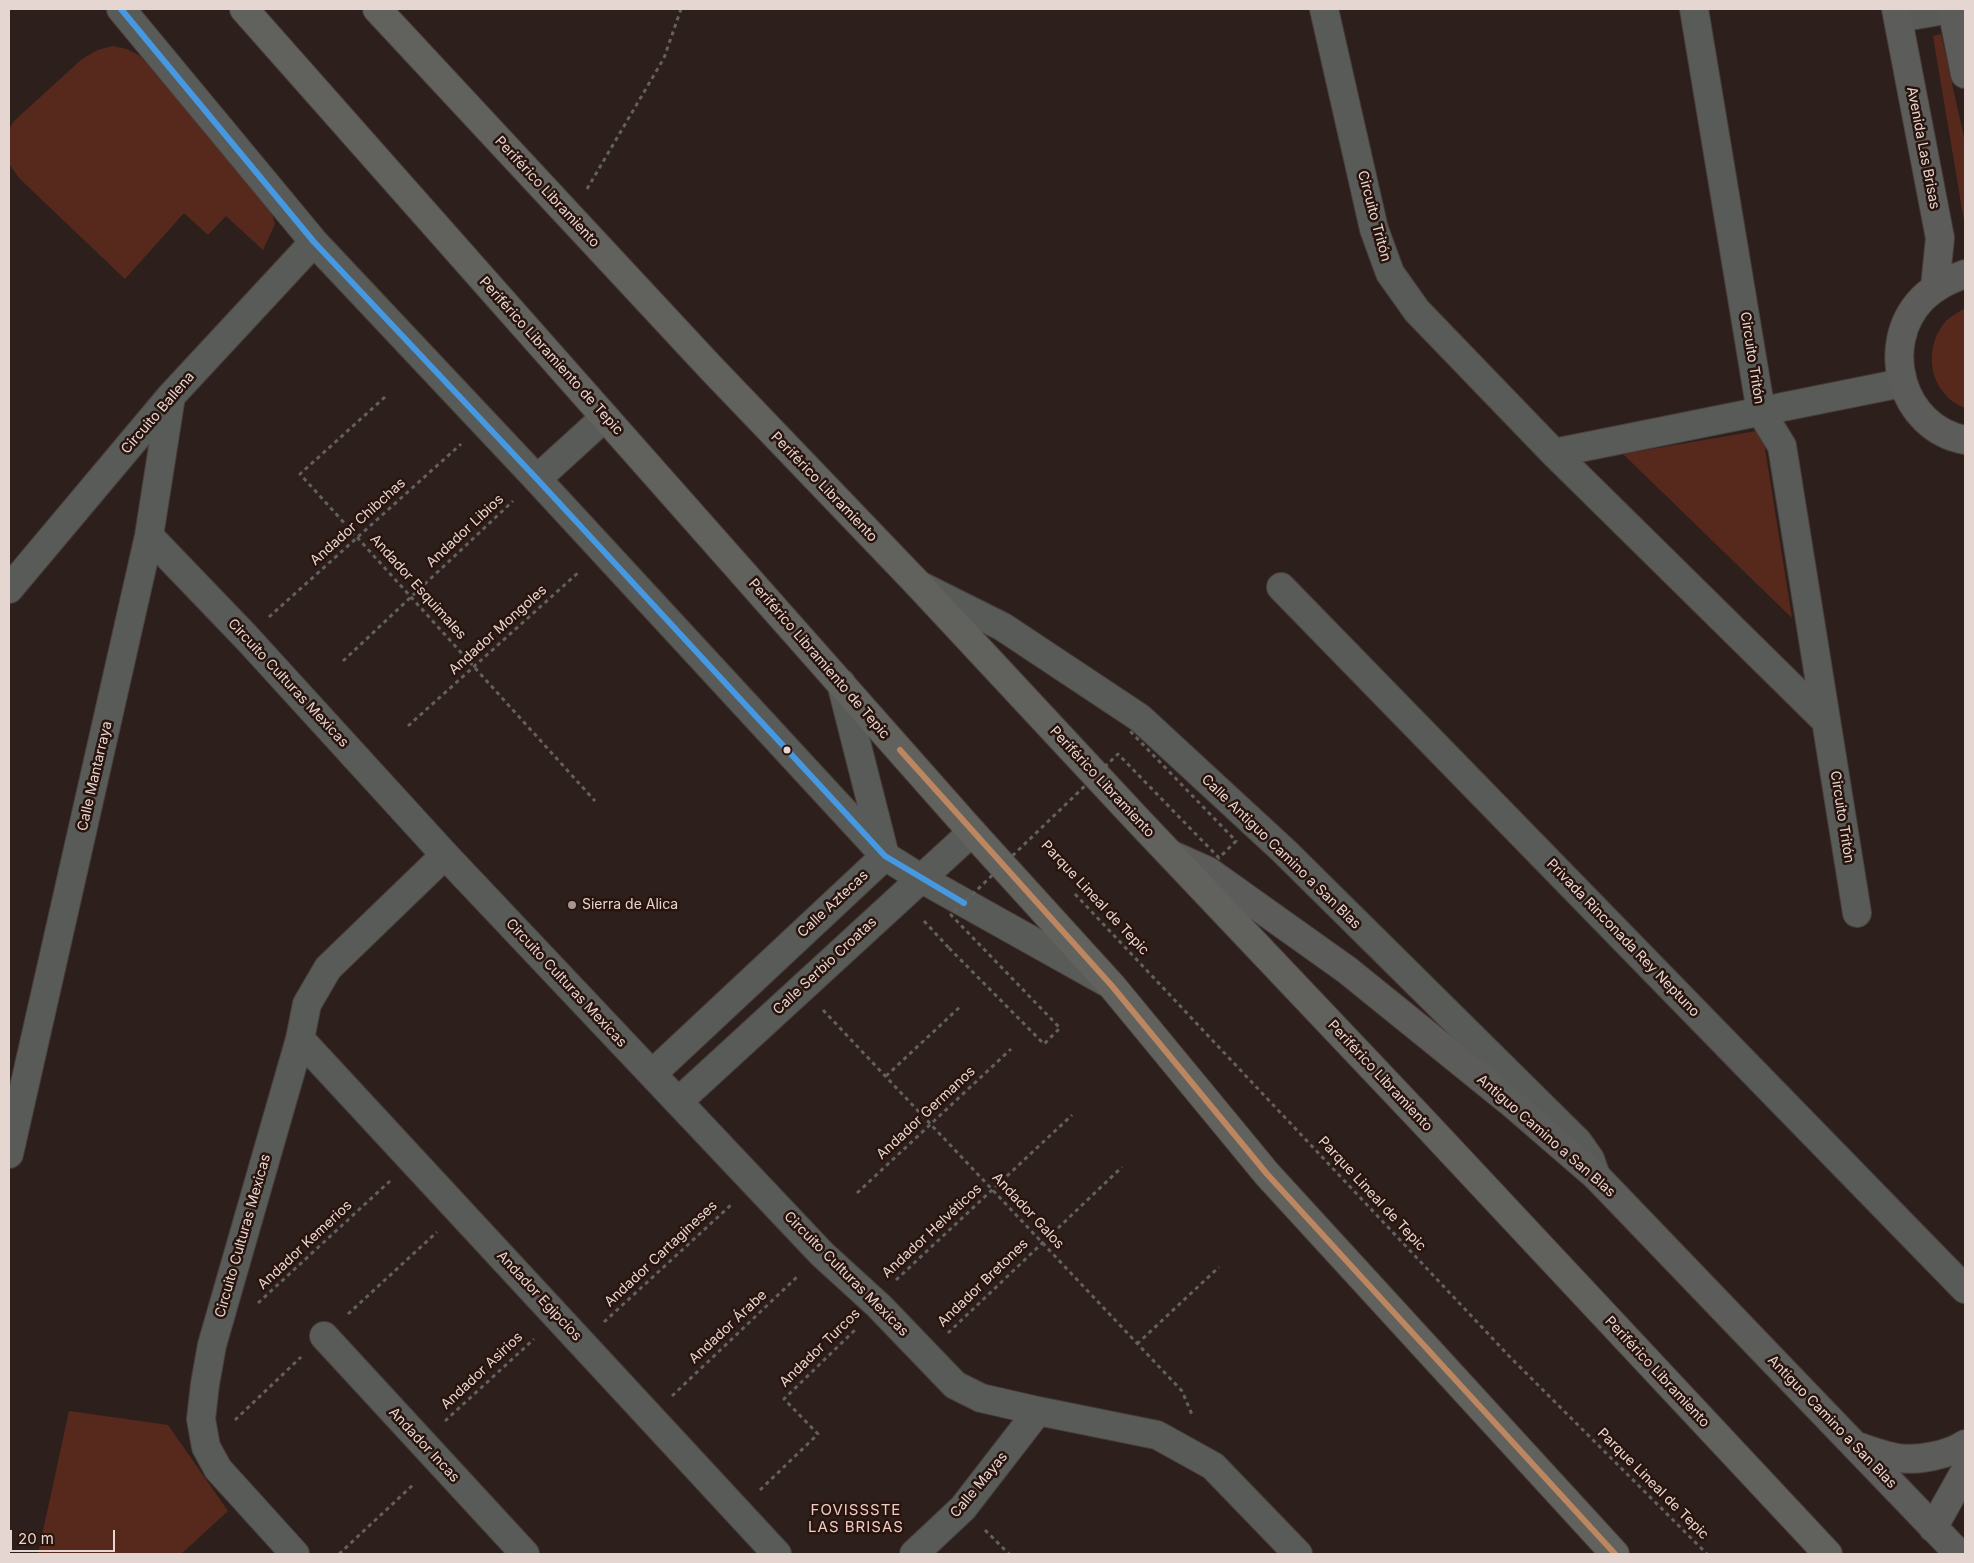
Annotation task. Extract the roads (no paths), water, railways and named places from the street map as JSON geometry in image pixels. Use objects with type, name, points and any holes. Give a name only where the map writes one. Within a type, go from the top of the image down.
[{"type":"highway","name":"Periférico Libramiento de Tepic","points":[[244,9],[972,832],[1112,986],[1267,1174],[1615,1554]]},
{"type":"highway","name":"Periférico Libramiento","points":[[377,9],[711,368],[917,583],[1828,1554]]},
{"type":"street","points":[[121,9],[314,242],[604,550],[885,856],[922,879],[1112,986]]},
{"type":"street","name":"Circuito Tritón","points":[[1324,9],[1374,229],[1390,273],[1417,311],[1554,453],[1826,721]]},
{"type":"street","name":"Circuito Tritón","points":[[1694,9],[1761,412],[1782,446],[1857,913]]},
{"type":"street","points":[[1897,13],[1951,9],[1965,74]]},
{"type":"street","name":"Avenida Las Brisas","points":[[1897,13],[1940,238],[1935,288]]},
{"type":"street","name":"Circuito Ballena","points":[[9,589],[171,396],[314,242]]},
{"type":"street","points":[[1965,274],[1950,279],[1935,288],[1917,306],[1904,328],[1899,345],[1898,362],[1902,383],[1916,409],[1928,422],[1942,432],[1965,440]]},
{"type":"street","name":"Circuito Tritón","points":[[1554,453],[1902,383]]},
{"type":"street","name":"Calle Mantarraya","points":[[9,1154],[12,1124],[149,536],[171,396]]},
{"type":"street","points":[[537,479],[605,416]]},
{"type":"street","name":"Circuito Culturas Mexicas","points":[[149,536],[246,637],[445,855],[822,1254],[876,1304],[955,1385],[981,1398],[1157,1435],[1214,1466],[1298,1554]]},
{"type":"street","name":"Calle Antiguo Camino a San Blas","points":[[917,583],[1003,627],[1140,718],[1284,851],[1578,1142],[1590,1159],[1597,1177]]},
{"type":"street","name":"Privada Rinconada Rey Neptuno","points":[[1281,587],[1965,1289]]},
{"type":"street","points":[[841,684],[885,856]]},
{"type":"street","name":"Calle Serbio Croatas","points":[[679,1101],[972,832]]},
{"type":"street","name":"Circuito Culturas Mexicas","points":[[295,1554],[218,1469],[206,1447],[202,1419],[205,1384],[212,1346],[300,1039],[307,1004],[328,968],[445,855]]},
{"type":"street","name":"Antiguo Camino a San Blas","points":[[1172,855],[1208,871],[1347,970],[1453,1055],[1597,1177],[1959,1554]]},
{"type":"street","name":"Calle Aztecas","points":[[652,1074],[885,856]]},
{"type":"street","name":"Andador Egipcios","points":[[300,1039],[777,1554]]},
{"type":"street","name":"Andador Incas","points":[[324,1336],[524,1554]]},
{"type":"street","name":"Calle Mayas","points":[[914,1554],[964,1508],[1038,1411]]},
{"type":"street","points":[[1856,1446],[1898,1458],[1929,1457],[1957,1450],[1965,1444]]},
{"type":"street","points":[[1933,1528],[1965,1471]]},
{"type":"place","name":"Sierra de Alica","points":[[572,905]]},
{"type":"district","name":"FOVISSSTE LAS BRISAS","points":[[856,1518]]}]
